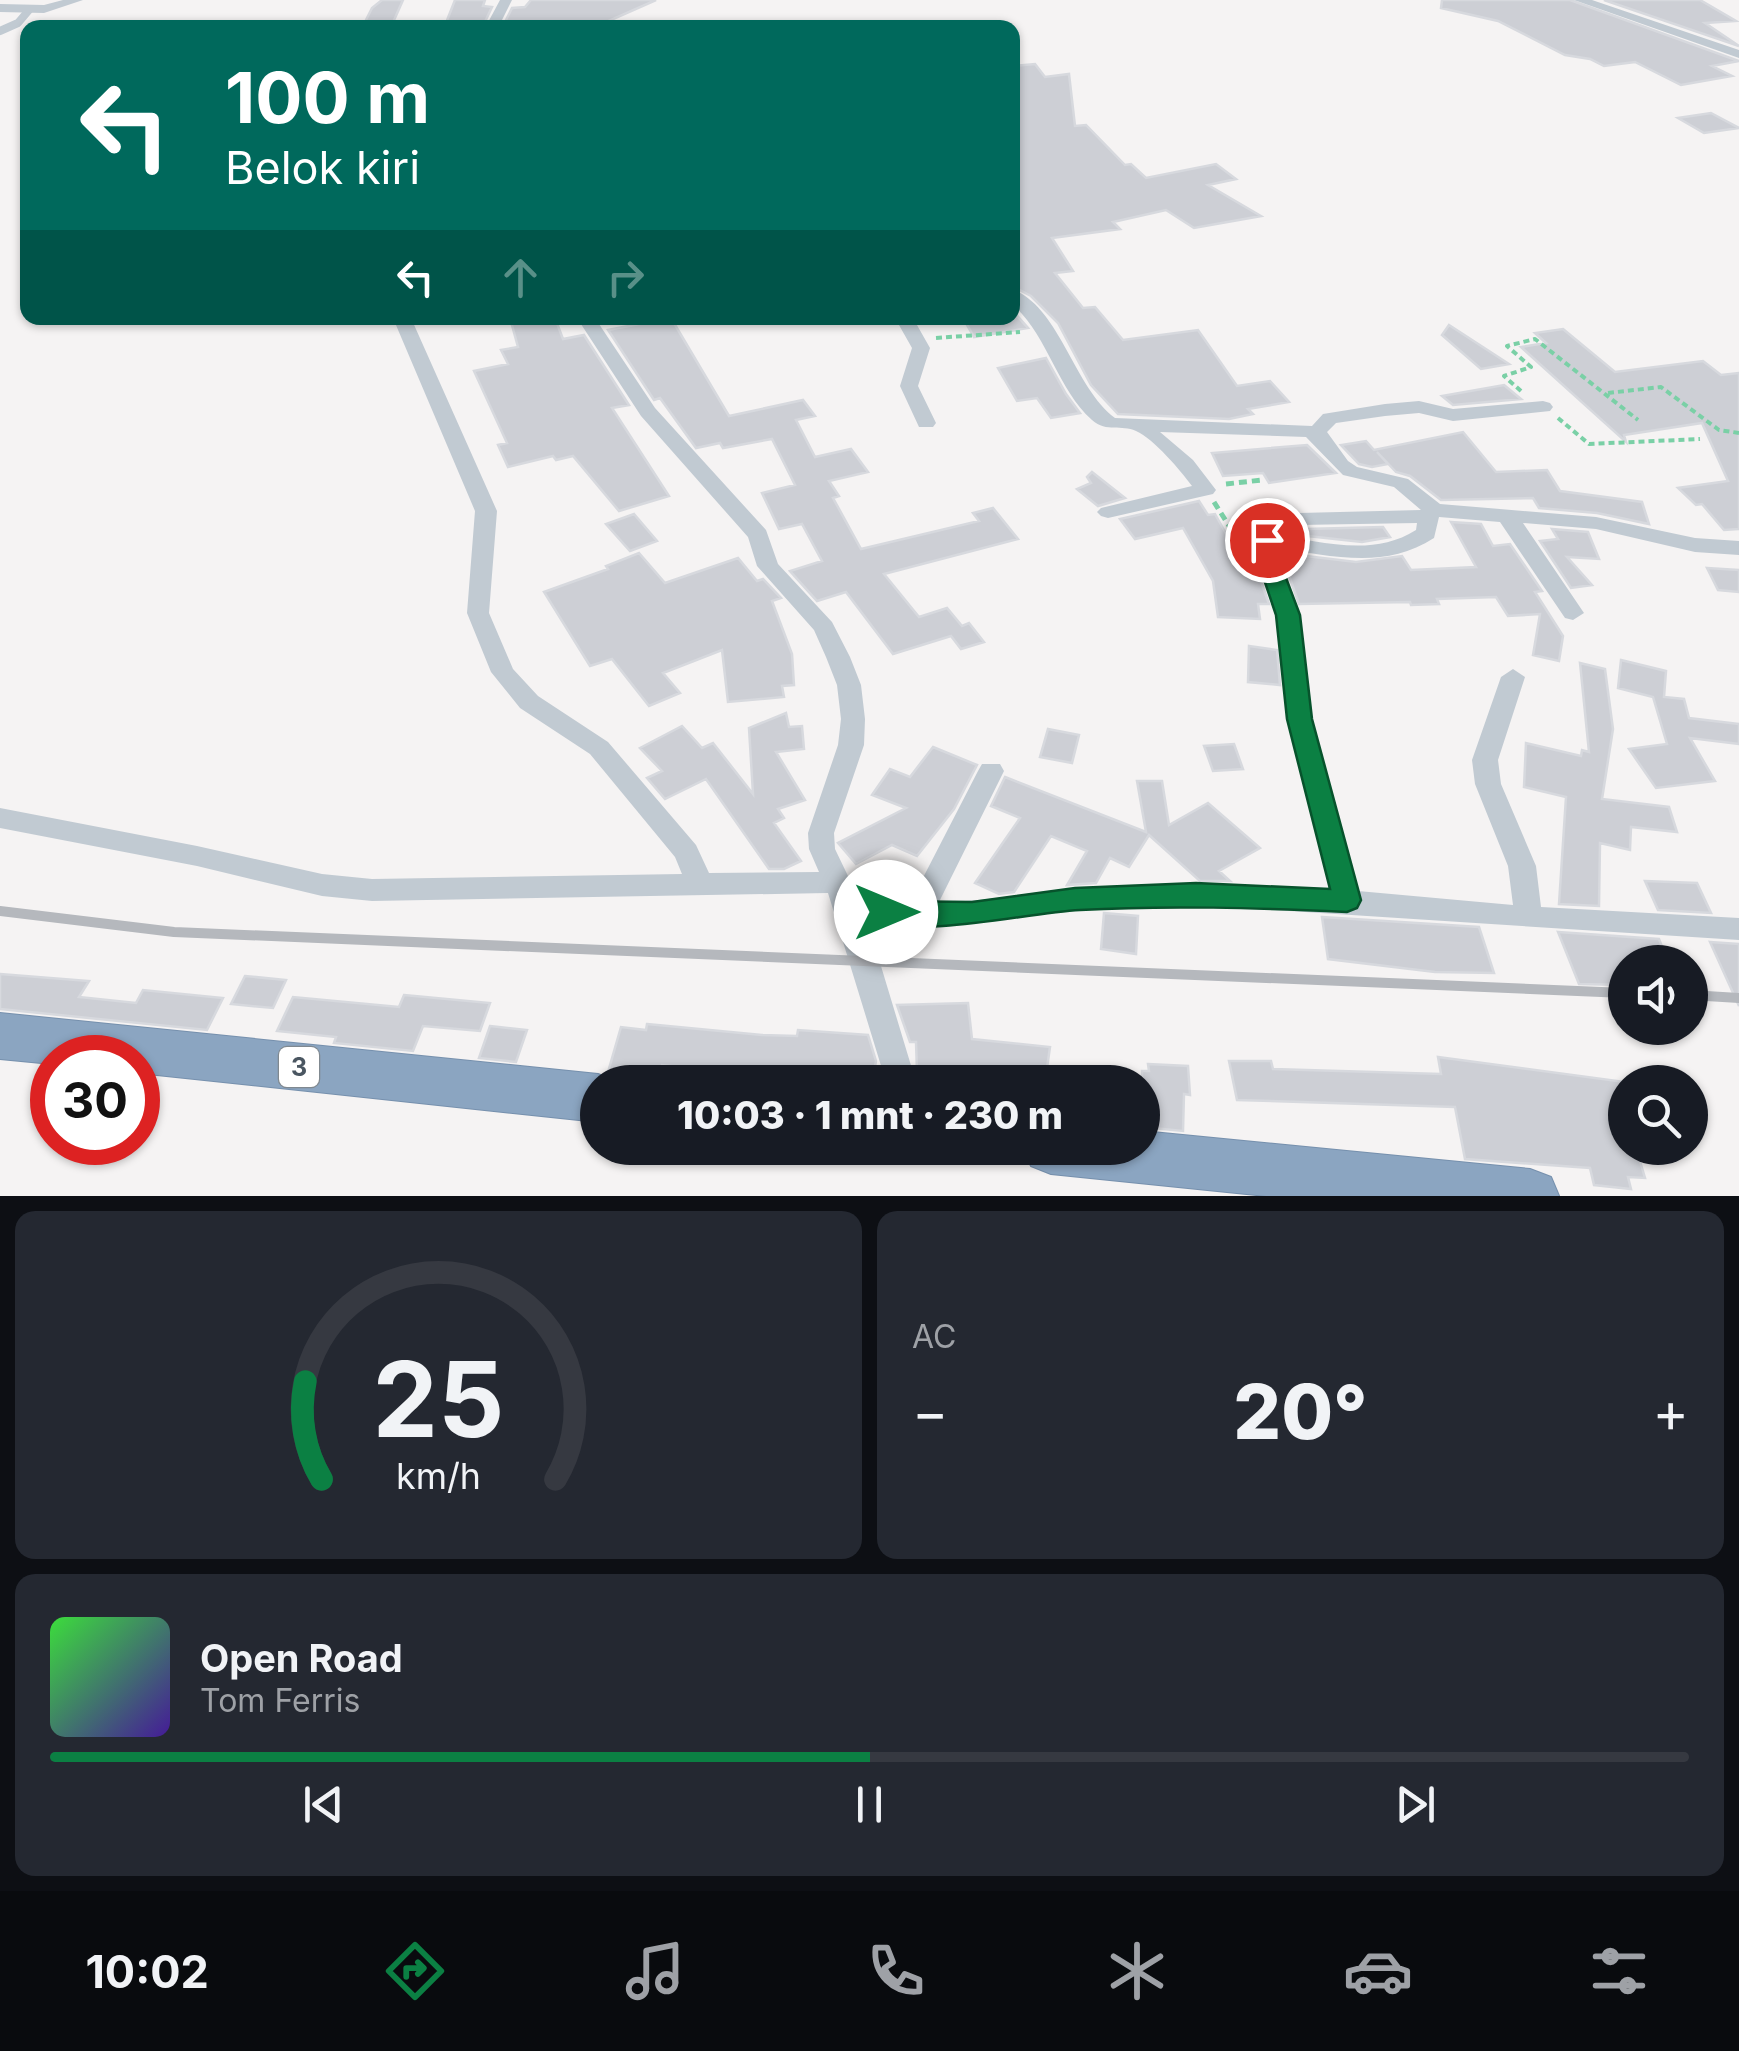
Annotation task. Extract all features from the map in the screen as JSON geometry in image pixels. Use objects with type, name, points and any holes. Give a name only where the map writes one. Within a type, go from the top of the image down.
[{"type":"highway","name":"3","points":[[0,1036],[580,1096]]},
{"type":"highway","points":[[1160,1159],[1530,1196]]},
{"type":"street","points":[[0,8],[29,10],[76,0]]},
{"type":"street","points":[[1580,0],[1739,54]]},
{"type":"street","points":[[1020,303],[1043,329],[1098,416],[1122,427],[1199,425],[1316,433],[1335,416],[1385,410],[1420,407],[1452,415],[1543,406]]},
{"type":"street","points":[[405,325],[486,511],[478,613],[503,672],[529,702],[600,748],[688,852],[699,882]]},
{"type":"street","points":[[592,325],[648,412],[758,535],[768,566],[824,628],[838,657],[849,684],[851,746],[821,833],[822,849],[851,912],[896,1065]]},
{"type":"street","points":[[909,325],[922,355],[909,386],[926,423]]},
{"type":"street","points":[[1108,512],[1205,489],[1186,464],[1143,427]]},
{"type":"street","points":[[1316,433],[1341,465],[1360,474],[1402,483],[1431,513]]},
{"type":"street","points":[[1347,900],[1299,719],[1288,615],[1263,544],[1267,540],[1290,542],[1350,552],[1401,548],[1426,533],[1431,513]]},
{"type":"street","points":[[1300,519],[1431,513],[1507,516],[1596,522],[1695,546],[1739,548]]},
{"type":"street","points":[[1507,516],[1573,614]]},
{"type":"street","points":[[1512,677],[1485,760],[1488,784],[1522,866],[1528,918]]},
{"type":"street","points":[[920,912],[991,772]]},
{"type":"street","points":[[0,818],[198,856],[322,885],[372,890],[837,882]]},
{"type":"street","points":[[851,912],[972,913],[1075,899],[1196,894],[1347,900],[1528,918],[1739,929]]},
{"type":"lane","points":[[21,20],[29,10]]},
{"type":"path","points":[[919,341],[1043,329]]},
{"type":"path","points":[[1638,420],[1538,340],[1508,345],[1531,367],[1503,378],[1589,444],[1700,439]]},
{"type":"path","points":[[1608,393],[1661,387],[1719,430],[1739,433]]},
{"type":"path","points":[[1205,489],[1262,480]]},
{"type":"building","points":[[382,0],[403,0],[394,20],[366,20]]},
{"type":"building","points":[[455,0],[485,0],[483,6],[492,7],[486,20],[447,20]]},
{"type":"building","points":[[531,0],[656,0],[611,20],[506,20],[512,8],[525,7]]},
{"type":"building","points":[[1442,0],[1570,0],[1739,61],[1712,66],[1732,76],[1681,85],[1635,62],[1604,66],[1565,55],[1498,21],[1441,8]]},
{"type":"building","points":[[1604,0],[1700,0],[1736,21],[1705,23],[1739,46]]},
{"type":"building","points":[[1035,64],[1045,77],[1069,74],[1075,126],[1086,125],[1125,165],[1131,164],[1146,178],[1216,164],[1236,179],[1208,185],[1261,216],[1194,228],[1166,210],[1113,222],[1120,229],[1052,238],[1073,271],[1055,273],[1083,308],[1095,307],[1123,340],[1198,330],[1237,386],[1270,381],[1289,402],[1248,409],[1253,414],[1229,419],[1118,414],[1091,385],[1058,323],[1020,290],[1020,65]]},
{"type":"building","points":[[1711,113],[1739,128],[1704,133],[1678,118]]},
{"type":"building","points":[[1020,319],[1028,328],[974,337],[967,325],[1020,325]]},
{"type":"building","points":[[512,325],[558,325],[563,339],[584,335],[629,405],[612,408],[669,496],[619,511],[573,456],[556,460],[553,456],[508,467],[498,445],[507,443],[474,371],[508,364],[501,350],[518,347]]},
{"type":"building","points":[[634,325],[675,325],[729,416],[803,400],[815,416],[796,420],[815,457],[851,449],[868,472],[829,481],[839,496],[833,498],[861,549],[979,521],[973,513],[993,508],[1018,539],[884,574],[919,617],[947,608],[962,626],[969,623],[984,642],[961,649],[951,636],[893,654],[846,592],[817,601],[790,571],[822,561],[802,524],[779,529],[762,493],[795,485],[772,439],[723,448],[720,443],[696,448],[660,398],[654,400],[608,330]]},
{"type":"building","points":[[1449,325],[1509,364],[1481,369],[1442,335]]},
{"type":"building","points":[[1563,329],[1615,372],[1703,361],[1721,375],[1739,373],[1739,529],[1724,530],[1702,504],[1696,505],[1678,488],[1728,481],[1702,423],[1624,435],[1626,442],[1521,347],[1546,343],[1535,333]]},
{"type":"building","points":[[1046,358],[1080,413],[1051,418],[1037,398],[1017,401],[998,368]]},
{"type":"building","points":[[1504,385],[1521,399],[1453,405],[1442,396]]},
{"type":"building","points":[[1463,432],[1496,472],[1547,470],[1560,491],[1642,502],[1649,524],[1597,513],[1539,508],[1533,498],[1441,500],[1410,476],[1396,472],[1377,452],[1388,464],[1359,464],[1341,445],[1366,441],[1374,450]]},
{"type":"building","points":[[1307,445],[1336,473],[1269,483],[1263,473],[1223,476],[1212,453]]},
{"type":"building","points":[[1092,472],[1125,498],[1098,506],[1077,489],[1091,483],[1087,477]]},
{"type":"building","points":[[1199,501],[1208,515],[1215,514],[1237,553],[1251,553],[1269,604],[1258,604],[1260,619],[1218,617],[1213,581],[1183,528],[1135,539],[1120,519]]},
{"type":"building","points":[[634,514],[657,541],[630,551],[606,524]]},
{"type":"building","points":[[1451,522],[1481,524],[1493,546],[1510,544],[1542,591],[1535,592],[1563,636],[1559,661],[1533,655],[1540,614],[1508,616],[1496,597],[1437,599],[1439,604],[1411,605],[1299,604],[1281,553],[1356,562],[1402,556],[1411,570],[1476,567]]},
{"type":"building","points":[[1383,527],[1390,537],[1362,542],[1308,536],[1306,529]]},
{"type":"building","points":[[1552,529],[1588,532],[1599,559],[1567,557],[1592,585],[1571,588],[1540,541],[1558,539]]},
{"type":"building","points":[[639,553],[665,583],[738,558],[757,581],[763,579],[781,598],[772,601],[792,654],[794,685],[782,686],[784,697],[728,702],[722,650],[663,673],[680,693],[649,706],[612,659],[590,666],[544,592],[608,569],[606,566]]},
{"type":"building","points":[[1707,568],[1739,570],[1739,592],[1718,590]]},
{"type":"building","points":[[1249,646],[1277,650],[1280,685],[1248,682]]},
{"type":"building","points":[[1621,660],[1666,671],[1664,697],[1684,699],[1689,718],[1739,724],[1739,744],[1690,738],[1715,781],[1656,788],[1629,749],[1667,744],[1653,697],[1618,688]]},
{"type":"building","points":[[1580,663],[1605,669],[1613,729],[1602,799],[1669,807],[1677,832],[1631,827],[1630,850],[1600,843],[1599,906],[1559,904],[1566,797],[1524,787],[1526,743],[1581,756],[1582,750],[1589,752]]},
{"type":"building","points":[[786,713],[789,727],[802,726],[804,749],[776,752],[805,800],[778,809],[784,818],[774,823],[801,861],[784,869],[769,869],[706,779],[665,799],[647,778],[662,771],[640,748],[682,726],[702,748],[713,743],[753,794],[749,728]]},
{"type":"building","points":[[1048,729],[1079,735],[1072,763],[1040,757]]},
{"type":"building","points":[[1234,744],[1243,769],[1213,771],[1204,746]]},
{"type":"building","points":[[933,747],[977,765],[954,809],[917,856],[892,845],[856,864],[838,843],[906,808],[872,795],[890,769],[910,777]]},
{"type":"building","points":[[1005,777],[1146,832],[1137,781],[1162,781],[1169,825],[1208,803],[1260,848],[1219,871],[1230,881],[1200,881],[1149,835],[1129,867],[1110,858],[1096,883],[1067,885],[1087,851],[1051,836],[1014,892],[999,894],[975,883],[1020,818],[991,806]]},
{"type":"building","points":[[1645,881],[1697,883],[1711,913],[1658,910]]},
{"type":"building","points":[[1104,913],[1138,916],[1136,954],[1101,949]]},
{"type":"building","points":[[1322,917],[1479,927],[1494,973],[1435,972],[1328,959]]},
{"type":"building","points":[[1558,932],[1659,939],[1661,945],[1608,945],[1608,985],[1579,984]]},
{"type":"building","points":[[1710,942],[1739,944],[1739,1006]]},
{"type":"building","points":[[0,974],[89,981],[79,997],[136,1003],[143,990],[223,998],[207,1030],[0,1009]]},
{"type":"building","points":[[245,976],[286,980],[273,1008],[231,1004]]},
{"type":"building","points":[[404,995],[490,1003],[480,1031],[423,1026],[413,1051],[334,1043],[336,1037],[277,1031],[293,997],[399,1007]]},
{"type":"building","points":[[968,1003],[972,1039],[1050,1047],[1047,1065],[917,1065],[916,1042],[910,1042],[897,1005]]},
{"type":"building","points":[[647,1024],[762,1035],[797,1036],[798,1030],[868,1035],[876,1061],[875,1065],[610,1065],[621,1027],[646,1030]]},
{"type":"building","points":[[490,1026],[527,1030],[516,1062],[479,1058]]},
{"type":"building","points":[[1438,1057],[1608,1080],[1608,1165],[1641,1165],[1645,1178],[1628,1177],[1631,1189],[1594,1185],[1590,1168],[1465,1159],[1455,1107],[1237,1100],[1229,1061],[1271,1061],[1273,1069],[1441,1074]]},
{"type":"building","points":[[1148,1064],[1188,1066],[1190,1095],[1184,1094],[1183,1131],[1160,1129],[1160,1065]]},
{"type":"railway","points":[[0,911],[174,932],[1608,992]]},
{"type":"railway","points":[[1708,996],[1739,998]]},
{"type":"route","points":[[886,912],[972,913],[1075,899],[1196,894],[1347,900],[1299,719],[1288,615],[1263,544],[1267,540]]}]
